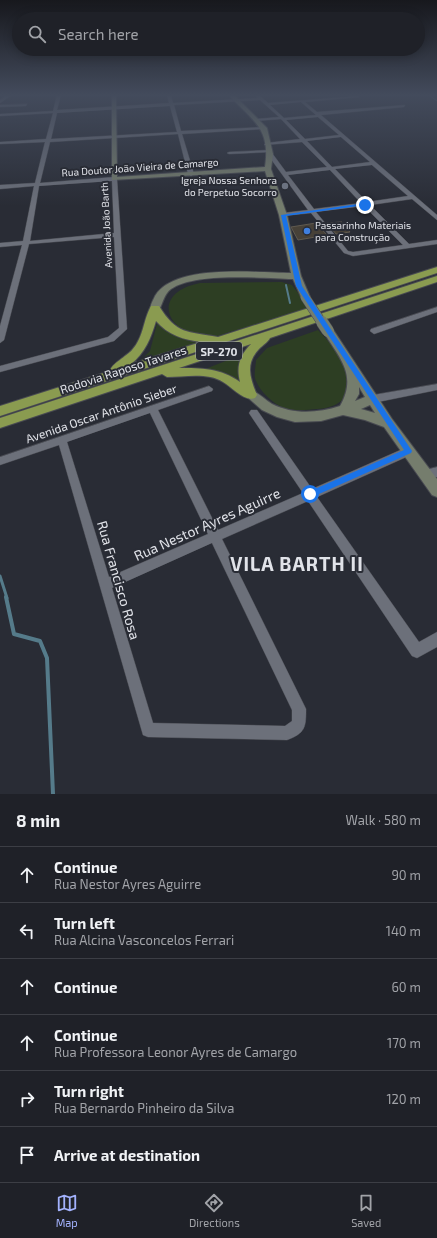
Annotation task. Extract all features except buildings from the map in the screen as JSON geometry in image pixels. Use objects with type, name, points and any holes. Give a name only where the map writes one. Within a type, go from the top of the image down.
[{"type":"highway","name":"Rodovia Raposo Tavares","points":[[0,411],[437,270]]},
{"type":"highway","name":"Rodovia Raposo Tavares","points":[[0,423],[437,279]]},
{"type":"highway","points":[[155,308],[158,317],[169,328],[184,335],[221,340]]},
{"type":"highway","points":[[103,378],[126,364],[139,352],[145,340],[155,308]]},
{"type":"highway","points":[[251,395],[244,377],[243,366],[246,356],[264,338],[275,332]]},
{"type":"highway","points":[[144,376],[181,372],[204,372],[225,377],[251,395]]},
{"type":"main road","name":"Avenida João Barth","points":[[114,132],[114,179]]},
{"type":"main road","points":[[266,132],[266,144],[269,153],[268,169],[283,215],[296,277],[305,297],[352,366],[388,423],[409,451],[431,473],[437,490]]},
{"type":"main road","name":"Rua Doutor João Vieira de Camargo","points":[[114,179],[268,169]]},
{"type":"main road","points":[[282,276],[290,273],[296,277]]},
{"type":"main road","points":[[155,308],[159,296],[168,287],[182,281],[222,276],[296,277]]},
{"type":"main road","points":[[344,411],[353,394],[352,366]]},
{"type":"main road","points":[[251,395],[268,408],[283,414],[302,417],[320,416],[344,411],[373,399]]},
{"type":"main road","points":[[344,411],[366,415],[388,423]]},
{"type":"street","points":[[0,340],[26,243],[50,132]]},
{"type":"street","points":[[0,143],[195,132]]},
{"type":"street","points":[[295,132],[407,246]]},
{"type":"street","points":[[339,132],[437,218]]},
{"type":"street","points":[[179,133],[191,174]]},
{"type":"street","points":[[266,144],[343,136]]},
{"type":"street","points":[[229,153],[269,153],[312,211],[346,252],[353,254],[437,242]]},
{"type":"street","points":[[286,174],[374,163]]},
{"type":"street","name":"Rua Doutor João Vieira de Camargo","points":[[268,169],[281,168]]},
{"type":"street","name":"Rua Doutor João Vieira de Camargo","points":[[0,187],[114,179]]},
{"type":"street","name":"Avenida João Barth","points":[[0,369],[111,339],[122,329],[114,179]]},
{"type":"street","points":[[283,215],[365,205],[414,197]]},
{"type":"street","points":[[0,245],[117,235]]},
{"type":"street","points":[[374,331],[437,309]]},
{"type":"street","points":[[373,399],[437,387]]},
{"type":"street","name":"Avenida Oscar Antônio Sieber","points":[[0,461],[209,389]]},
{"type":"street","points":[[153,409],[215,536]]},
{"type":"street","points":[[254,413],[417,651],[437,639]]},
{"type":"street","name":"Rua Francisco Rosa","points":[[62,440],[148,730],[287,733],[299,725],[300,709],[215,536]]},
{"type":"street","name":"Rua Nestor Ayres Aguirre","points":[[105,585],[409,451]]},
{"type":"green space","points":[[282,282],[292,285],[310,308],[219,336],[210,337],[195,335],[183,330],[174,322],[169,313],[169,304],[174,296],[184,288],[200,283]]},
{"type":"green space","points":[[158,320],[169,332],[205,345],[139,362],[150,351]]},
{"type":"green space","points":[[318,330],[342,359],[349,382],[346,396],[335,405],[327,408],[296,410],[284,408],[276,404],[267,397],[255,379],[256,360],[267,348]]},
{"type":"green space","points":[[246,353],[246,388],[200,371]]},
{"type":"waterway","points":[[286,285],[290,303]]},
{"type":"waterway","points":[[0,576],[7,598]]},
{"type":"waterway","points":[[6,597],[14,634],[40,641],[47,658],[53,794]]},
{"type":"place","name":"Igreja Nossa Senhora do Perpetuo Socorro","points":[[285,186]]},
{"type":"place","name":"Passarinho Materiais para Construção","points":[[307,231]]},
{"type":"district","name":"VILA BARTH II","points":[[297,563]]},
{"type":"route","points":[[310,494],[409,451],[388,423],[299,286],[283,215],[365,205]]}]
